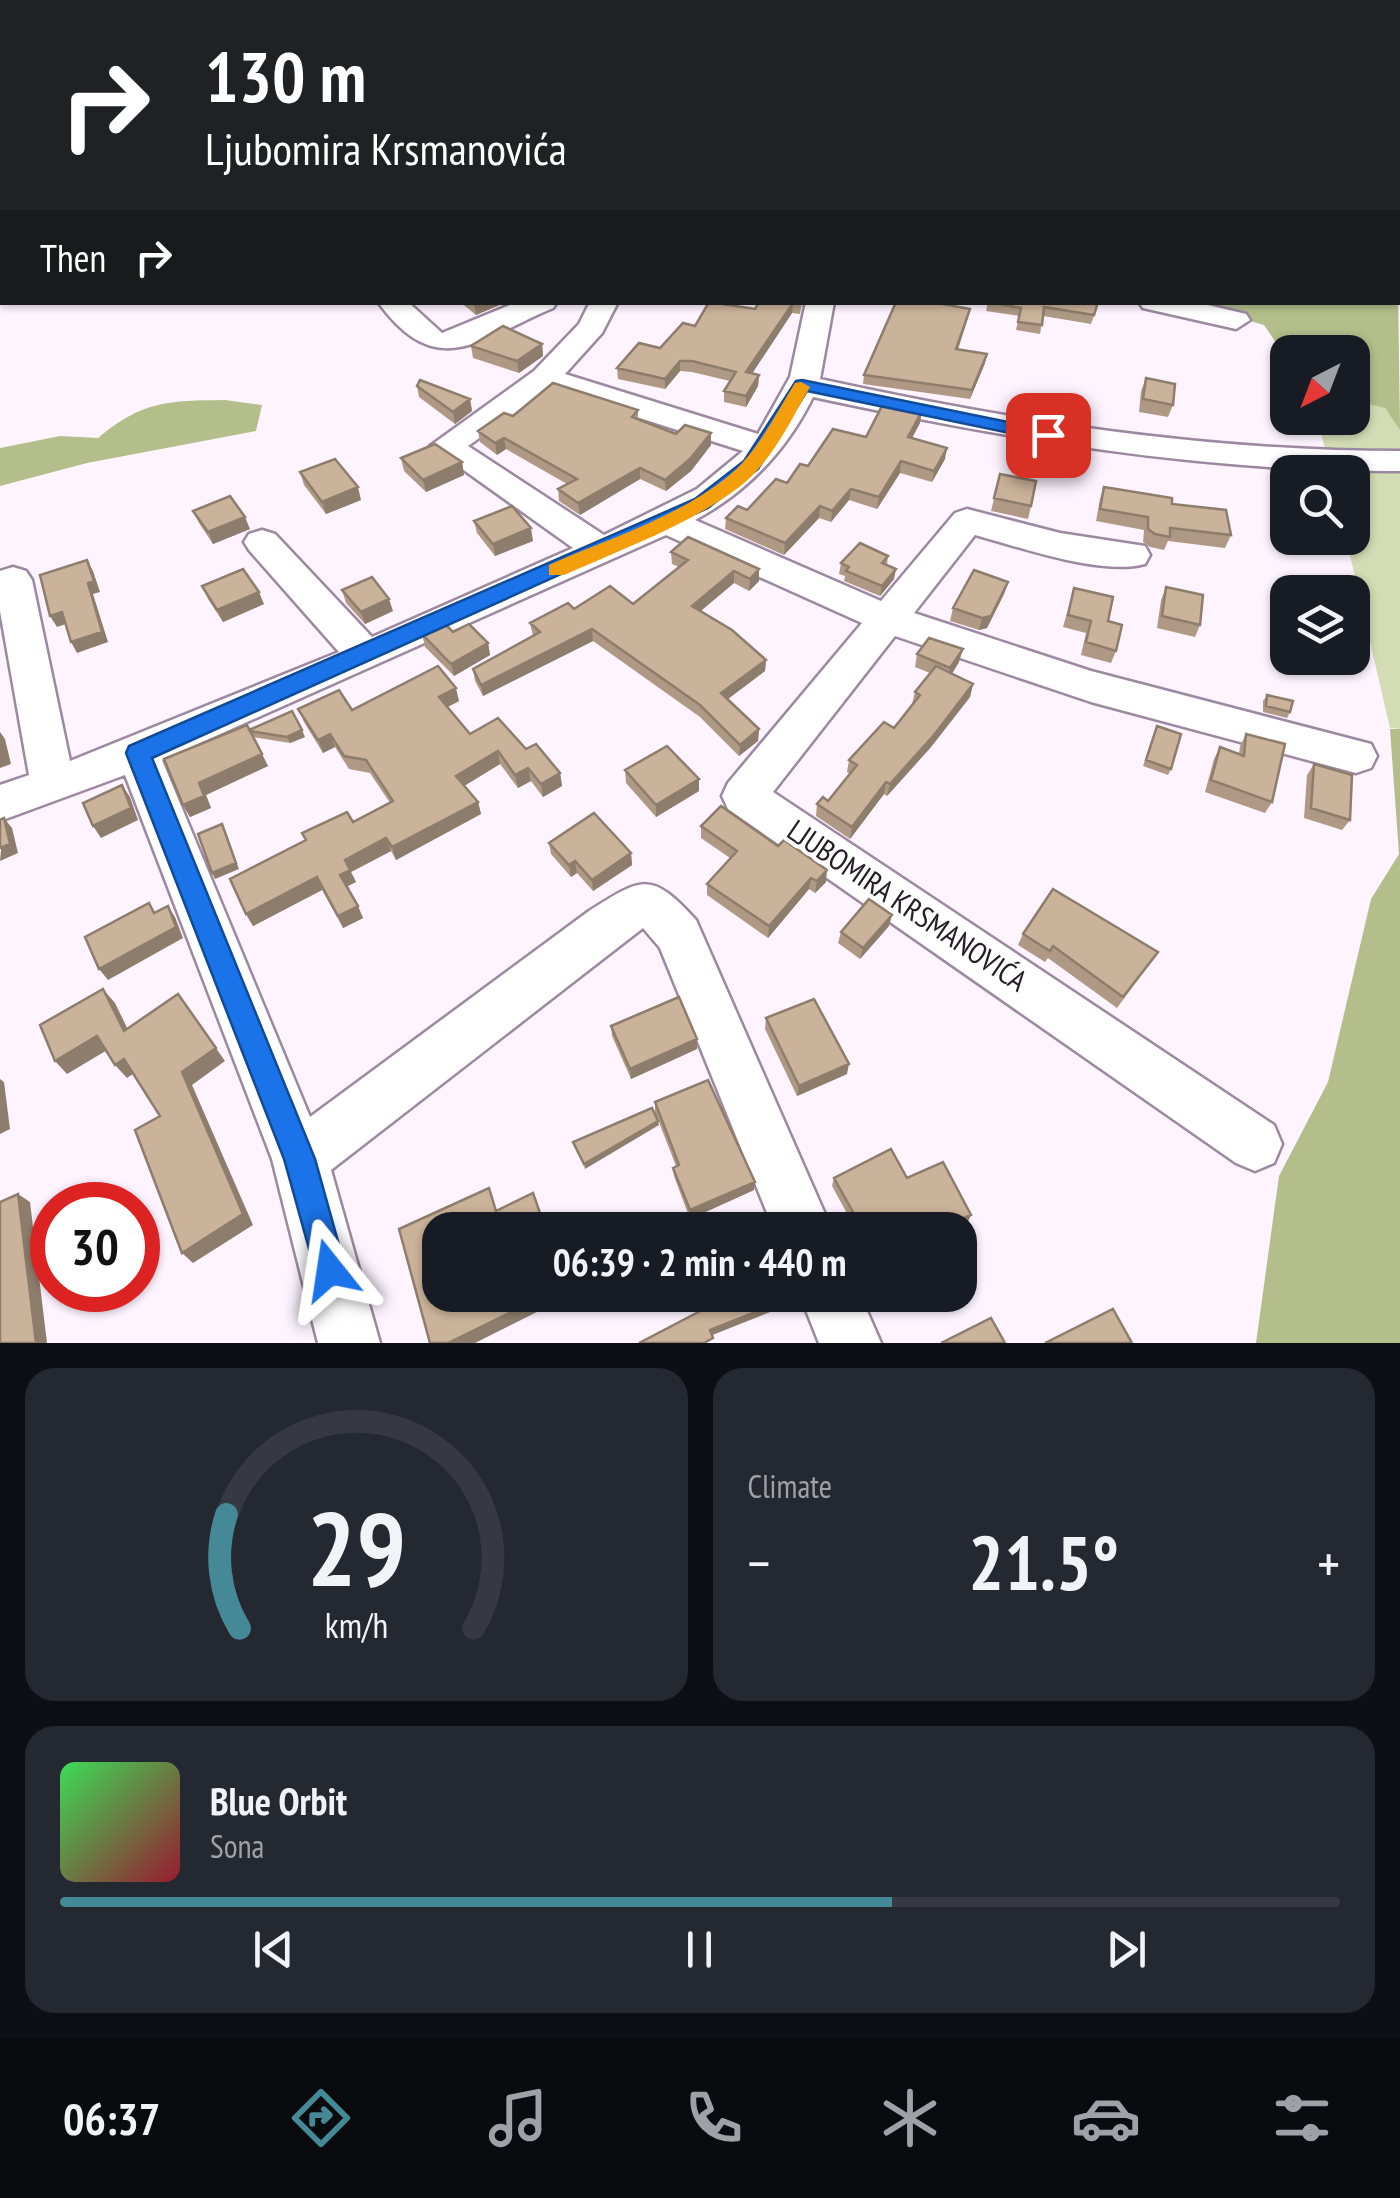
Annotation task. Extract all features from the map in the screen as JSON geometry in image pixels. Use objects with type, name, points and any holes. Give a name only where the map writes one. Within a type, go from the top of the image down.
[{"type":"street","points":[[395,305],[428,339],[445,343],[536,305]]},
{"type":"street","points":[[600,550],[446,446],[545,378],[592,327],[603,305]]},
{"type":"street","points":[[0,803],[138,753],[365,654],[666,522],[733,482],[766,446],[802,385],[819,305]]},
{"type":"street","points":[[1168,305],[1236,320]]},
{"type":"street","points":[[545,378],[766,446]]},
{"type":"street","points":[[802,385],[995,427],[1218,458],[1311,464],[1400,461]]},
{"type":"street","name":"LJUBOMIRA KRSMANOVIĆA","points":[[1132,555],[1060,546],[967,521],[744,796],[1255,1144]]},
{"type":"street","points":[[666,522],[786,581],[886,621],[1212,722],[1356,756]]},
{"type":"street","points":[[262,542],[365,654]]},
{"type":"street","points":[[13,580],[53,785]]},
{"type":"street","points":[[138,753],[300,1159],[350,1343]]},
{"type":"street","points":[[300,1159],[622,914],[652,905],[679,935],[795,1212]]},
{"type":"street","points":[[837,1312],[850,1343]]},
{"type":"green space","points":[[1200,305],[1398,305],[1400,430],[1385,408],[1370,405],[1370,335],[1271,335],[1264,325]]},
{"type":"green space","points":[[225,400],[262,405],[256,431],[87,463],[0,486],[0,448],[60,436],[98,438],[129,416],[157,405]]},
{"type":"green space","points":[[1370,405],[1385,408],[1400,430],[1400,729],[1390,728],[1370,642],[1370,575],[1355,575],[1350,555],[1370,555],[1370,455],[1327,455],[1321,435],[1370,435]]},
{"type":"green space","points":[[1390,729],[1400,729],[1400,1343],[1256,1343],[1279,1176],[1328,1082],[1371,899],[1399,854]]},
{"type":"building","points":[[707,305],[755,309],[757,305],[792,305],[746,372],[759,375],[746,396],[724,391],[736,372],[692,361],[680,361],[665,379],[617,368],[639,343],[660,348],[683,323],[695,326]]},
{"type":"building","points":[[895,305],[970,309],[956,349],[987,354],[972,390],[864,375]]},
{"type":"building","points":[[1005,305],[1097,305],[1094,315],[1044,307],[1042,325],[1018,322],[1021,308]]},
{"type":"building","points":[[503,326],[542,344],[517,361],[471,346]]},
{"type":"building","points":[[1146,378],[1175,384],[1173,405],[1143,399]]},
{"type":"building","points":[[420,380],[470,399],[453,412],[417,386]]},
{"type":"building","points":[[553,383],[638,410],[632,417],[676,434],[685,425],[711,433],[690,459],[665,480],[640,468],[578,503],[558,489],[577,479],[504,438],[495,443],[478,431],[504,413],[513,416]]},
{"type":"building","points":[[883,404],[922,411],[908,437],[947,448],[934,471],[901,461],[879,497],[851,489],[832,511],[820,506],[785,543],[726,518],[738,506],[747,510],[776,479],[787,483],[800,464],[808,466],[833,429],[866,437]]},
{"type":"building","points":[[435,444],[462,462],[423,480],[401,458]]},
{"type":"building","points":[[335,459],[358,487],[322,502],[300,472]]},
{"type":"building","points":[[1000,474],[1036,481],[1031,506],[994,498]]},
{"type":"building","points":[[1104,487],[1172,498],[1172,504],[1226,510],[1231,535],[1170,528],[1170,537],[1155,534],[1148,529],[1148,517],[1100,509]]},
{"type":"building","points":[[230,496],[245,517],[208,532],[193,511]]},
{"type":"building","points":[[512,506],[531,528],[493,544],[474,521]]},
{"type":"building","points":[[688,537],[759,569],[750,579],[734,571],[692,606],[732,630],[766,660],[721,693],[759,729],[740,745],[700,705],[592,629],[481,685],[473,669],[540,632],[530,623],[568,603],[574,609],[610,586],[633,604],[688,560],[671,552]]},
{"type":"building","points":[[860,543],[888,556],[882,563],[896,569],[882,586],[846,571],[849,567],[841,563]]},
{"type":"building","points":[[87,560],[94,581],[88,583],[102,632],[71,642],[62,612],[50,616],[40,575]]},
{"type":"building","points":[[243,569],[259,592],[217,610],[202,586]]},
{"type":"building","points":[[974,570],[1008,582],[991,616],[982,618],[953,608]]},
{"type":"building","points":[[372,577],[389,599],[361,612],[342,590]]},
{"type":"building","points":[[1166,587],[1203,595],[1200,625],[1162,616]]},
{"type":"building","points":[[1074,588],[1113,597],[1108,621],[1122,625],[1116,651],[1086,642],[1091,621],[1068,615]]},
{"type":"building","points":[[445,624],[453,632],[469,624],[488,643],[451,664],[422,634]]},
{"type":"building","points":[[929,638],[963,649],[950,668],[917,654]]},
{"type":"building","points":[[438,666],[456,688],[439,697],[470,734],[498,718],[526,749],[536,744],[560,773],[541,784],[528,768],[515,775],[498,751],[456,776],[478,802],[392,847],[386,838],[345,860],[350,870],[340,875],[358,906],[338,916],[317,877],[246,914],[230,879],[306,840],[302,833],[347,812],[353,822],[393,801],[366,760],[344,756],[330,734],[318,740],[298,709],[339,690],[352,710]]},
{"type":"building","points":[[936,666],[973,684],[934,735],[890,784],[886,782],[852,827],[817,804],[823,797],[828,801],[857,765],[849,760],[884,722],[894,728],[920,695],[915,692]]},
{"type":"building","points":[[1267,695],[1293,701],[1290,712],[1266,706]]},
{"type":"building","points":[[292,711],[302,730],[287,737],[249,730]]},
{"type":"building","points":[[247,725],[262,754],[199,783],[204,796],[183,805],[164,759]]},
{"type":"building","points":[[1157,726],[1181,734],[1171,769],[1146,760]]},
{"type":"building","points":[[1246,734],[1285,744],[1272,802],[1211,780],[1220,747],[1244,756]]},
{"type":"building","points":[[667,746],[699,779],[656,805],[625,770]]},
{"type":"building","points":[[1314,764],[1352,775],[1350,820],[1311,808]]},
{"type":"building","points":[[122,785],[131,808],[93,826],[83,803]]},
{"type":"building","points":[[721,806],[778,846],[784,840],[827,870],[817,881],[811,878],[769,926],[707,884],[737,851],[701,826]]},
{"type":"building","points":[[594,813],[631,853],[592,880],[575,861],[569,865],[549,843]]},
{"type":"building","points":[[4,818],[10,844],[0,848],[0,820]]},
{"type":"building","points":[[222,824],[236,863],[212,873],[198,834]]},
{"type":"building","points":[[1053,889],[1158,952],[1123,997],[1053,946],[1050,951],[1023,934]]},
{"type":"building","points":[[869,899],[892,915],[863,948],[841,932]]},
{"type":"building","points":[[149,903],[154,913],[168,906],[176,927],[99,969],[85,937]]},
{"type":"building","points":[[103,989],[124,1031],[178,994],[216,1048],[182,1072],[243,1214],[182,1253],[160,1195],[160,1182],[155,1182],[135,1130],[160,1116],[124,1059],[115,1065],[97,1036],[55,1061],[40,1025]]},
{"type":"building","points":[[679,997],[697,1039],[630,1069],[611,1026]]},
{"type":"building","points":[[814,999],[849,1064],[799,1086],[766,1018]]},
{"type":"building","points":[[708,1080],[755,1182],[690,1210],[673,1168],[679,1165],[655,1102]]},
{"type":"building","points":[[652,1108],[658,1121],[584,1164],[573,1142]]},
{"type":"building","points":[[891,1149],[907,1178],[943,1162],[969,1212],[853,1212],[834,1178]]},
{"type":"building","points":[[489,1188],[496,1211],[533,1193],[540,1212],[436,1212]]},
{"type":"building","points":[[18,1194],[36,1343],[0,1343],[0,1202]]},
{"type":"building","points":[[422,1219],[422,1312],[511,1312],[448,1343],[430,1343],[399,1229]]},
{"type":"building","points":[[1113,1309],[1132,1343],[1045,1343]]},
{"type":"building","points":[[698,1312],[755,1312],[710,1330],[713,1338],[704,1343],[639,1343]]},
{"type":"building","points":[[991,1318],[1005,1343],[941,1343]]},
{"type":"slow traffic","points":[[557,570],[666,522],[718,494],[766,446],[801,387]]},
{"type":"route","points":[[330,1270],[300,1159],[138,753],[702,503],[751,465],[802,385],[978,424],[1048,435]]}]
